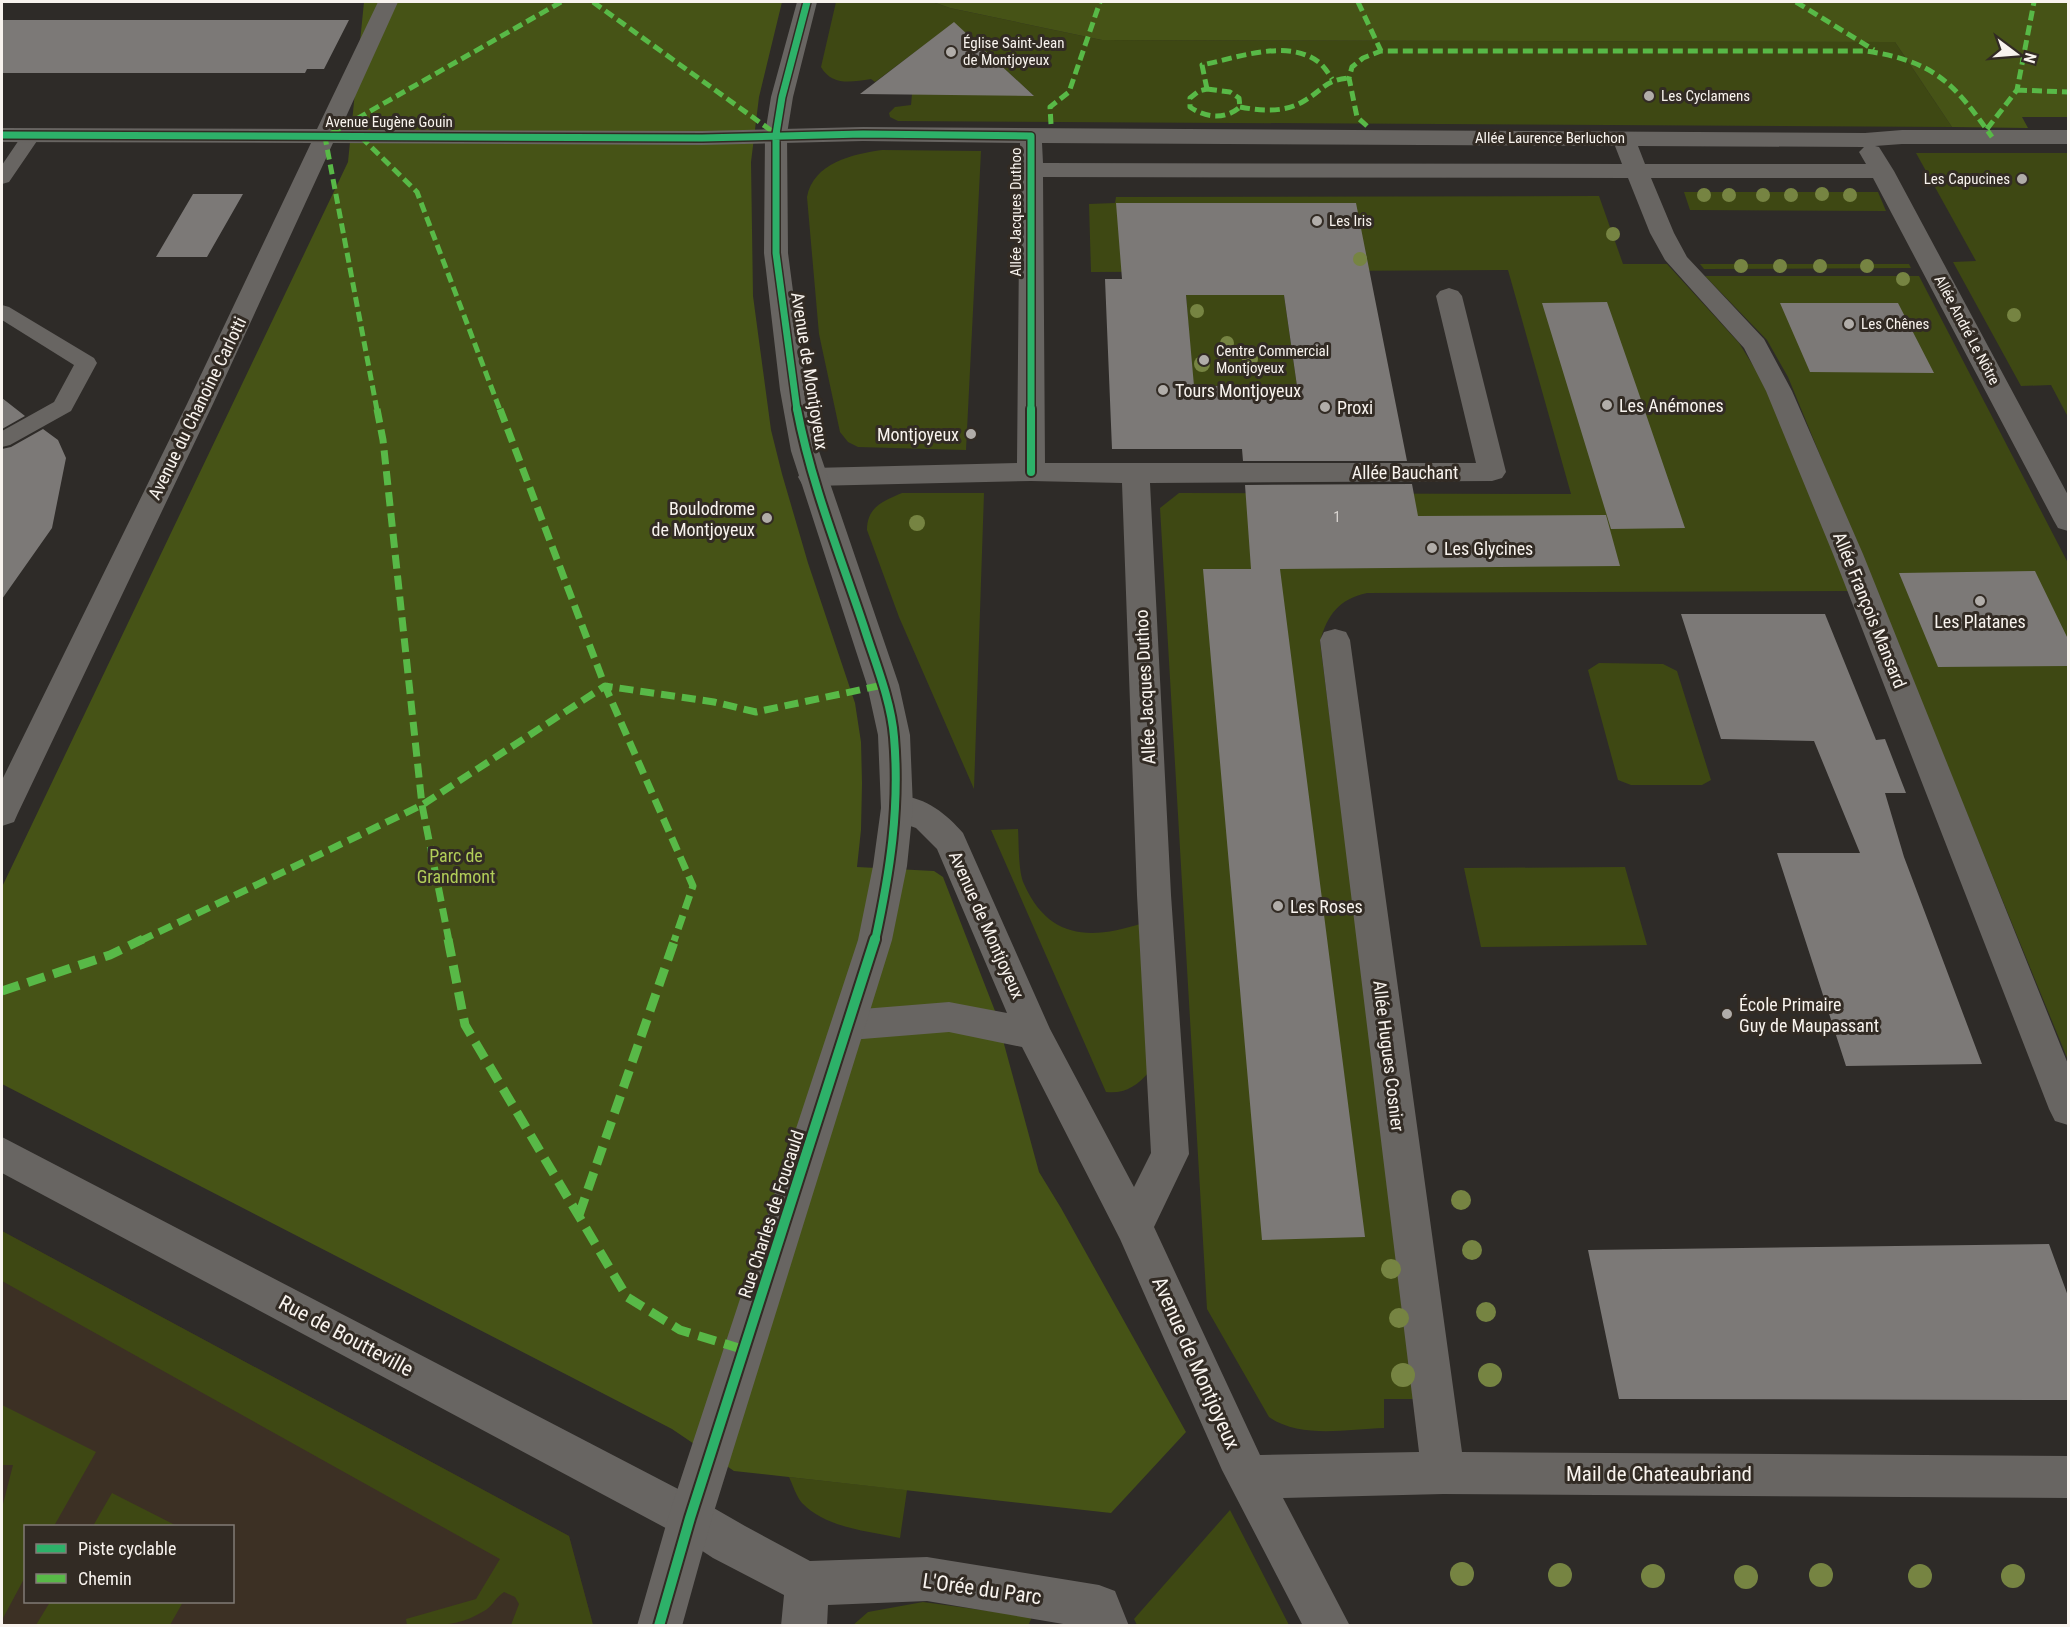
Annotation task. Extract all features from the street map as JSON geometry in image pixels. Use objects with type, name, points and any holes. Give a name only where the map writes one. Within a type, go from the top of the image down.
[{"type":"street","name":"Avenue du Chanoine Carlotti","points":[[2,813],[200,404],[388,2]]},
{"type":"street","name":"Avenue de Montjoyeux","points":[[807,2],[782,97],[776,134],[776,253],[793,390],[812,477],[883,685],[894,735],[897,808],[919,812],[934,822],[951,842],[1034,1034],[1134,1227],[1237,1455],[1328,1626]]},
{"type":"street","name":"Avenue Eugène Gouin","points":[[2,135],[702,138],[776,134]]},
{"type":"street","name":"Allée Jacques Duthoo","points":[[776,134],[1031,136],[1031,472]]},
{"type":"street","name":"Allée Laurence Berluchon","points":[[1031,136],[1865,140],[1923,136],[2068,137]]},
{"type":"street","name":"Allée François Mansard","points":[[1623,138],[1662,233],[1677,260],[1755,345],[1779,392],[1848,554],[2068,1109]]},
{"type":"street","name":"Allée André Le Nôtre","points":[[1865,140],[2068,521]]},
{"type":"street","name":"Allée Laurence Berluchon","points":[[1032,170],[1882,171]]},
{"type":"street","name":"Allée Bauchant","points":[[1136,474],[1492,472],[1449,296]]},
{"type":"street","points":[[812,477],[1031,472],[1136,474]]},
{"type":"street","name":"Allée Jacques Duthoo","points":[[1134,1227],[1170,1154],[1154,895],[1136,474]]},
{"type":"street","name":"Allée Hugues Cosnier","points":[[1335,640],[1443,1473]]},
{"type":"street","name":"Rue Charles de Foucauld","points":[[659,1626],[690,1518],[850,1025],[875,940],[890,867],[897,808]]},
{"type":"street","name":"Avenue de Montjoyeux","points":[[850,1025],[949,1017],[1034,1034]]},
{"type":"street","name":"Rue de Boutteville","points":[[2,1154],[690,1518]]},
{"type":"street","name":"Mail de Chateaubriand","points":[[1250,1477],[1443,1473],[2068,1477]]},
{"type":"street","name":"L'Orée du Parc","points":[[690,1518],[729,1542],[807,1583],[927,1579],[1099,1607],[1107,1626]]},
{"type":"street","points":[[804,1626],[807,1583]]},
{"type":"lane","points":[[2,178],[28,141]]},
{"type":"lane","points":[[2,311],[86,363],[63,406],[2,440]]},
{"type":"shaded area","points":[[2,1231],[569,1536],[593,1625],[2,1625]]},
{"type":"green space","name":"Parc de Grandmont","points":[[364,2],[782,2],[759,97],[751,162],[753,296],[771,430],[782,474],[808,563],[855,703],[861,742],[862,783],[857,867],[934,871],[943,877],[995,1011],[1039,1172],[1186,1432],[1111,1513],[734,1471],[672,1429],[2,1084],[2,887],[348,162]]},
{"type":"green space","points":[[836,2],[933,2],[950,8],[1102,40],[1895,42],[1952,127],[898,121],[890,117],[889,113],[895,107],[911,105],[912,94],[1033,95],[954,23],[875,82],[871,79],[836,80],[825,73],[821,67]]},
{"type":"green space","points":[[933,2],[2068,2],[2068,117],[2022,117],[2028,128],[1952,127],[1895,42],[1102,40],[950,8]]},
{"type":"green space","points":[[882,150],[981,151],[966,450],[858,447],[848,442],[840,432],[819,334],[807,197],[811,185],[826,168],[859,154]]},
{"type":"green space","points":[[1916,153],[2068,153],[2068,417],[2051,385],[2021,386],[1953,262],[1976,261]]},
{"type":"green space","points":[[1684,192],[1878,192],[1886,211],[1690,210]]},
{"type":"green space","points":[[1599,196],[1623,264],[1667,264],[1739,343],[1767,388],[1849,591],[1367,593],[1349,599],[1331,616],[1320,642],[1417,1399],[1384,1399],[1384,1428],[1325,1431],[1295,1428],[1269,1417],[1207,1309],[1160,508],[1179,493],[1571,494],[1508,270],[1091,272],[1089,204],[1115,203],[1116,197]]},
{"type":"green space","points":[[1700,264],[1909,264],[1911,268],[1704,269]]},
{"type":"green space","points":[[1705,276],[1919,276],[2068,563],[2068,1060],[1788,377],[1767,340]]},
{"type":"green space","points":[[1186,295],[1284,295],[1297,386],[1193,386]]},
{"type":"green space","points":[[902,493],[984,493],[974,789],[899,617],[867,530],[873,510],[883,502]]},
{"type":"green space","points":[[1599,663],[1663,664],[1677,671],[1711,780],[1702,785],[1631,785],[1618,780],[1588,670]]},
{"type":"green space","points":[[1018,829],[1022,878],[1034,902],[1046,916],[1073,931],[1089,933],[1124,929],[1143,923],[1149,1072],[1130,1088],[1119,1092],[1106,1092],[991,830]]},
{"type":"green space","points":[[1625,867],[1647,945],[1481,947],[1464,868]]},
{"type":"green space","points":[[2,1231],[569,1536],[593,1625],[511,1625],[519,1604],[515,1597],[504,1592],[487,1610],[465,1620],[437,1625],[407,1625],[406,1619],[476,1599],[500,1559],[2,1281]]},
{"type":"green space","points":[[2,1405],[96,1452],[55,1525],[24,1525],[24,1579],[2,1620],[2,1508],[13,1465],[2,1465]]},
{"type":"green space","points":[[789,1477],[907,1490],[900,1538],[848,1527],[823,1518],[802,1503]]},
{"type":"green space","points":[[112,1493],[175,1525],[94,1525]]},
{"type":"green space","points":[[1230,1510],[1289,1625],[1137,1625],[1134,1619]]},
{"type":"green space","points":[[923,1602],[1032,1617],[1028,1626],[852,1626],[868,1612]]},
{"type":"green space","points":[[49,1603],[182,1603],[170,1625],[36,1625]]},
{"type":"building","points":[[2,20],[349,20],[324,69],[307,69],[305,73],[2,73]]},
{"type":"building","name":"Église Saint-Jean de Montjoyeux","points":[[954,22],[1034,96],[860,94]]},
{"type":"building","points":[[193,194],[243,194],[207,257],[156,257]]},
{"type":"building","points":[[1116,203],[1356,203],[1407,461],[1243,461],[1242,449],[1112,449],[1105,279],[1122,279]],"holes":[[[1186,295],[1284,295],[1297,386],[1194,386]]]},
{"type":"building","name":"Les Anémones","points":[[1607,302],[1685,528],[1611,529],[1542,303]]},
{"type":"building","name":"Les Chênes","points":[[1780,303],[1898,303],[1934,373],[1810,372]]},
{"type":"building","points":[[2,398],[25,416],[2,429]]},
{"type":"building","points":[[43,429],[58,440],[66,458],[52,528],[2,599],[2,449],[11,447]]},
{"type":"building","name":"Les Roses","points":[[1412,484],[1418,516],[1606,515],[1620,566],[1280,569],[1365,1237],[1262,1240],[1203,569],[1251,569],[1245,485]]},
{"type":"building","name":"Les Platanes","points":[[2035,571],[2068,639],[2068,666],[1938,667],[1899,573]]},
{"type":"building","points":[[1681,614],[1825,614],[1876,740],[1885,739],[1906,793],[1885,793],[1904,857],[1982,1064],[1846,1066],[1777,853],[1860,853],[1814,741],[1721,739]]},
{"type":"building","points":[[2049,1244],[2068,1296],[2068,1400],[1619,1399],[1588,1250]]},
{"type":"marked path","points":[[561,2],[325,137],[383,440],[422,805],[465,1025],[627,1297],[680,1330],[745,1350]]},
{"type":"marked path","points":[[593,2],[776,134]]},
{"type":"marked path","points":[[1051,124],[1050,107],[1069,92],[1100,2]]},
{"type":"marked path","points":[[1358,2],[1381,51]]},
{"type":"marked path","points":[[1796,2],[1874,50]]},
{"type":"marked path","points":[[1987,129],[2017,90],[2034,2]]},
{"type":"marked path","points":[[1207,89],[1202,65],[1274,51],[1308,56],[1322,64],[1332,79]]},
{"type":"marked path","points":[[1367,126],[1357,117],[1349,78],[1352,67],[1363,58],[1381,51],[1866,51],[1909,60],[1940,76],[1966,102],[1992,137]]},
{"type":"marked path","points":[[1240,107],[1268,110],[1289,108],[1304,101],[1331,81],[1349,78]]},
{"type":"marked path","points":[[1207,89],[1230,92],[1239,98],[1240,107],[1223,116],[1209,116],[1190,107],[1190,98],[1199,91],[1207,89]]},
{"type":"marked path","points":[[2017,90],[2068,92]]},
{"type":"marked path","points":[[361,137],[417,192],[605,686],[693,886],[579,1215]]},
{"type":"marked path","points":[[2,991],[110,955],[422,805],[605,686],[714,702],[756,712],[883,685]]},
{"type":"cycle path","points":[[659,1626],[690,1518],[875,940],[890,866],[897,808],[894,735],[883,685],[805,451],[793,390],[776,253],[776,134],[782,97],[807,2]]},
{"type":"cycle path","points":[[2,135],[702,138],[863,134],[1031,136],[1031,472]]},
{"type":"place","name":"Église Saint-Jean de Montjoyeux","points":[[951,52]]},
{"type":"place","name":"Les Cyclamens","points":[[1649,96]]},
{"type":"place","name":"Les Capucines","points":[[2022,179]]},
{"type":"place","name":"Les Iris","points":[[1317,221]]},
{"type":"place","name":"Les Chênes","points":[[1849,324]]},
{"type":"place","name":"Centre Commercial Montjoyeux","points":[[1204,360]]},
{"type":"place","name":"Tours Montjoyeux","points":[[1163,390]]},
{"type":"place","name":"Les Anémones","points":[[1607,405]]},
{"type":"place","name":"Proxi","points":[[1325,407]]},
{"type":"place","name":"Montjoyeux","points":[[971,434]]},
{"type":"place","name":"Boulodrome de Montjoyeux","points":[[767,518]]},
{"type":"place","name":"Les Glycines","points":[[1432,548]]},
{"type":"place","name":"Les Platanes","points":[[1980,601]]},
{"type":"place","name":"Les Roses","points":[[1278,906]]},
{"type":"place","name":"École Primaire Guy de Maupassant","points":[[1727,1014]]}]
